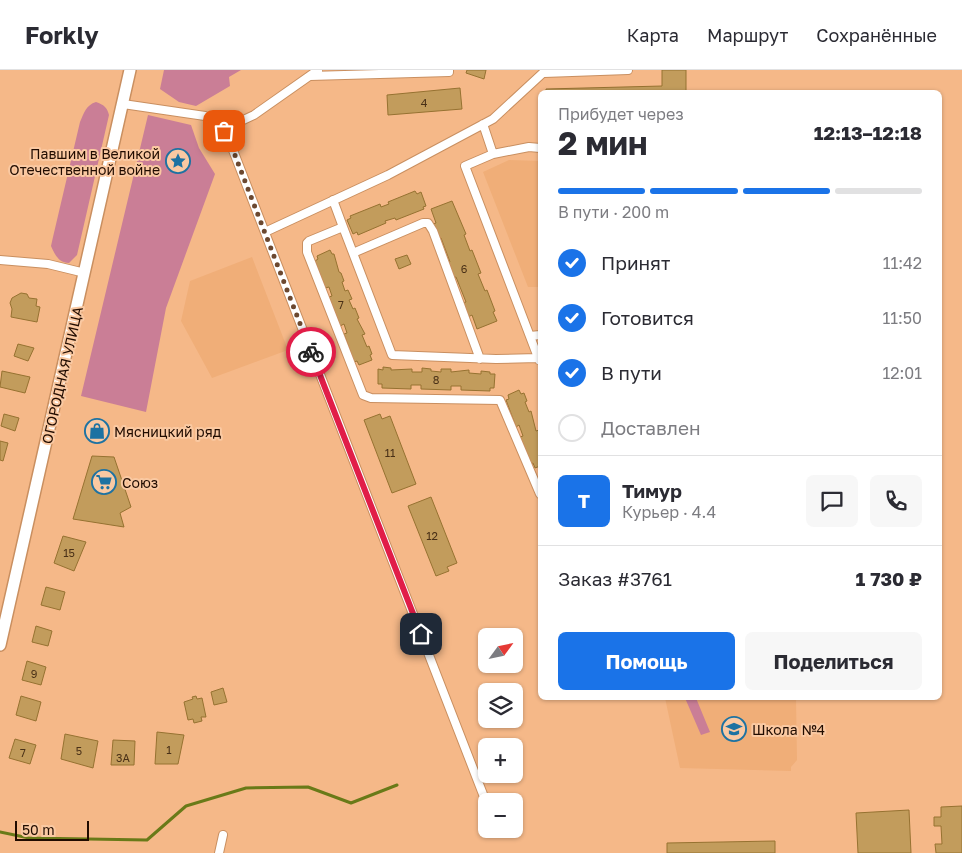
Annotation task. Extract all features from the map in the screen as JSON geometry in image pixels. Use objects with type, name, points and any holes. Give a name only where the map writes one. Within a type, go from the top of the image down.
[{"type":"main road","name":"ОГОРОДНАЯ УЛИЦА","points":[[0,646],[130,70]]},
{"type":"street","points":[[215,122],[239,122],[254,115],[318,70]]},
{"type":"street","points":[[310,76],[449,72],[449,70]]},
{"type":"street","points":[[265,232],[388,175],[493,119],[545,72],[628,70]]},
{"type":"street","points":[[123,104],[205,116],[224,131],[483,793]]},
{"type":"street","points":[[483,124],[493,154]]},
{"type":"street","points":[[538,148],[530,147],[493,154],[465,166],[538,357]]},
{"type":"street","points":[[333,200],[392,355],[538,360]]},
{"type":"street","points":[[353,253],[423,223],[428,224],[433,231],[480,359]]},
{"type":"street","points":[[343,227],[309,240],[307,252],[362,394],[372,398],[500,400],[538,489]]},
{"type":"street","points":[[0,260],[48,264],[85,273]]},
{"type":"street","points":[[530,336],[538,335]]},
{"type":"street","points":[[219,853],[223,835]]},
{"type":"shaded area","points":[[164,70],[241,70],[229,77],[230,86],[196,106],[179,102],[160,89]]},
{"type":"shaded area","points":[[96,102],[105,107],[109,115],[77,255],[69,263],[66,263],[58,258],[51,246],[80,122],[88,107]]},
{"type":"shaded area","points":[[148,115],[191,125],[199,148],[215,174],[166,308],[146,412],[81,396]]},
{"type":"shaded area","points":[[509,160],[538,161],[538,287],[528,287],[483,172]]},
{"type":"shaded area","points":[[252,257],[288,350],[212,378],[181,321],[190,281]]},
{"type":"shaded area","name":"Школа №4","points":[[665,700],[796,700],[797,760],[791,767],[791,771],[680,768]]},
{"type":"shaded area","points":[[686,700],[697,700],[710,732],[701,735]]},
{"type":"building","points":[[467,70],[486,70],[484,79],[466,73]]},
{"type":"building","points":[[662,70],[686,70],[686,90],[546,90],[546,89],[662,86]]},
{"type":"building","points":[[460,88],[462,109],[388,115],[387,95]]},
{"type":"building","points":[[415,191],[417,194],[421,192],[426,206],[423,207],[424,209],[396,220],[395,218],[385,221],[386,223],[358,235],[357,232],[353,234],[347,220],[351,218],[350,216],[380,204],[381,207],[389,204],[388,202]]},
{"type":"building","points":[[452,201],[466,234],[464,235],[470,251],[472,250],[481,273],[478,274],[485,291],[487,290],[497,321],[477,329],[472,315],[468,317],[462,303],[466,302],[456,277],[453,278],[447,263],[450,262],[441,238],[438,239],[433,224],[436,223],[431,209]]},
{"type":"building","points":[[330,250],[334,254],[339,272],[344,281],[342,282],[345,291],[348,290],[352,299],[349,300],[353,309],[355,308],[359,318],[357,319],[365,334],[362,335],[372,354],[370,355],[372,360],[359,365],[357,361],[354,362],[344,334],[347,333],[344,324],[340,326],[329,297],[332,296],[329,287],[325,288],[315,261],[318,259],[317,256]]},
{"type":"building","points":[[407,255],[411,264],[399,269],[395,259]]},
{"type":"building","points":[[21,293],[27,294],[29,298],[37,299],[36,306],[40,307],[37,322],[11,317],[12,309],[10,303],[12,298]]},
{"type":"building","points":[[18,344],[34,348],[28,361],[14,356]]},
{"type":"building","points":[[383,367],[391,368],[391,370],[412,369],[412,372],[422,372],[422,368],[441,372],[441,369],[451,369],[451,372],[469,370],[469,373],[481,374],[481,371],[490,372],[490,374],[495,374],[494,388],[490,388],[490,391],[461,390],[461,386],[451,386],[451,390],[421,389],[421,385],[411,385],[411,389],[382,388],[382,384],[378,384],[378,369],[383,370]]},
{"type":"building","points":[[2,371],[30,377],[25,393],[0,387]]},
{"type":"building","points":[[519,390],[521,394],[524,393],[527,401],[525,402],[529,412],[531,411],[536,431],[538,430],[538,467],[535,468],[533,463],[531,464],[520,437],[523,436],[519,425],[516,427],[506,400],[509,399],[508,395]]},
{"type":"building","points":[[4,414],[19,418],[15,431],[1,426]]},
{"type":"building","points":[[380,414],[382,419],[390,416],[416,484],[392,493],[364,420]]},
{"type":"building","points":[[0,441],[8,443],[3,461],[0,460]]},
{"type":"building","name":"Союз","points":[[92,456],[114,457],[131,507],[120,513],[124,527],[73,519]]},
{"type":"building","points":[[431,497],[457,563],[447,567],[449,571],[436,576],[408,506]]},
{"type":"building","points":[[63,536],[86,542],[74,571],[54,563]]},
{"type":"building","points":[[46,587],[65,592],[60,610],[41,605]]},
{"type":"building","points":[[36,626],[52,631],[48,646],[32,642]]},
{"type":"building","points":[[27,661],[46,667],[41,685],[22,680]]},
{"type":"building","points":[[223,688],[227,702],[214,705],[211,692]]},
{"type":"building","points":[[21,696],[41,702],[36,721],[16,715]]},
{"type":"building","points":[[196,696],[197,699],[202,698],[206,717],[201,717],[202,721],[194,723],[193,719],[188,720],[184,702]]},
{"type":"building","points":[[157,732],[184,735],[178,764],[155,764]]},
{"type":"building","points":[[65,734],[98,741],[93,768],[61,759]]},
{"type":"building","points":[[15,739],[36,745],[30,764],[9,758]]},
{"type":"building","points":[[113,740],[135,741],[134,765],[111,765]]},
{"type":"building","points":[[962,806],[962,853],[936,853],[935,844],[942,844],[941,826],[934,826],[934,817],[941,817],[941,807]]},
{"type":"building","points":[[909,810],[911,853],[858,853],[856,813]]},
{"type":"building","points":[[775,841],[775,853],[667,853],[667,843]]},
{"type":"waterway","points":[[0,832],[29,838],[147,840],[186,806],[246,788],[308,787],[351,803],[397,785]]},
{"type":"way so far","points":[[224,131],[311,352]]},
{"type":"place","name":"Павшим в Великой Отечественной войне","points":[[178,161]]},
{"type":"place","name":"Мясницкий ряд","points":[[97,431]]},
{"type":"place","name":"Союз","points":[[104,482]]},
{"type":"place","name":"Школа №4","points":[[734,729]]},
{"type":"route","points":[[311,352],[421,634]]}]
